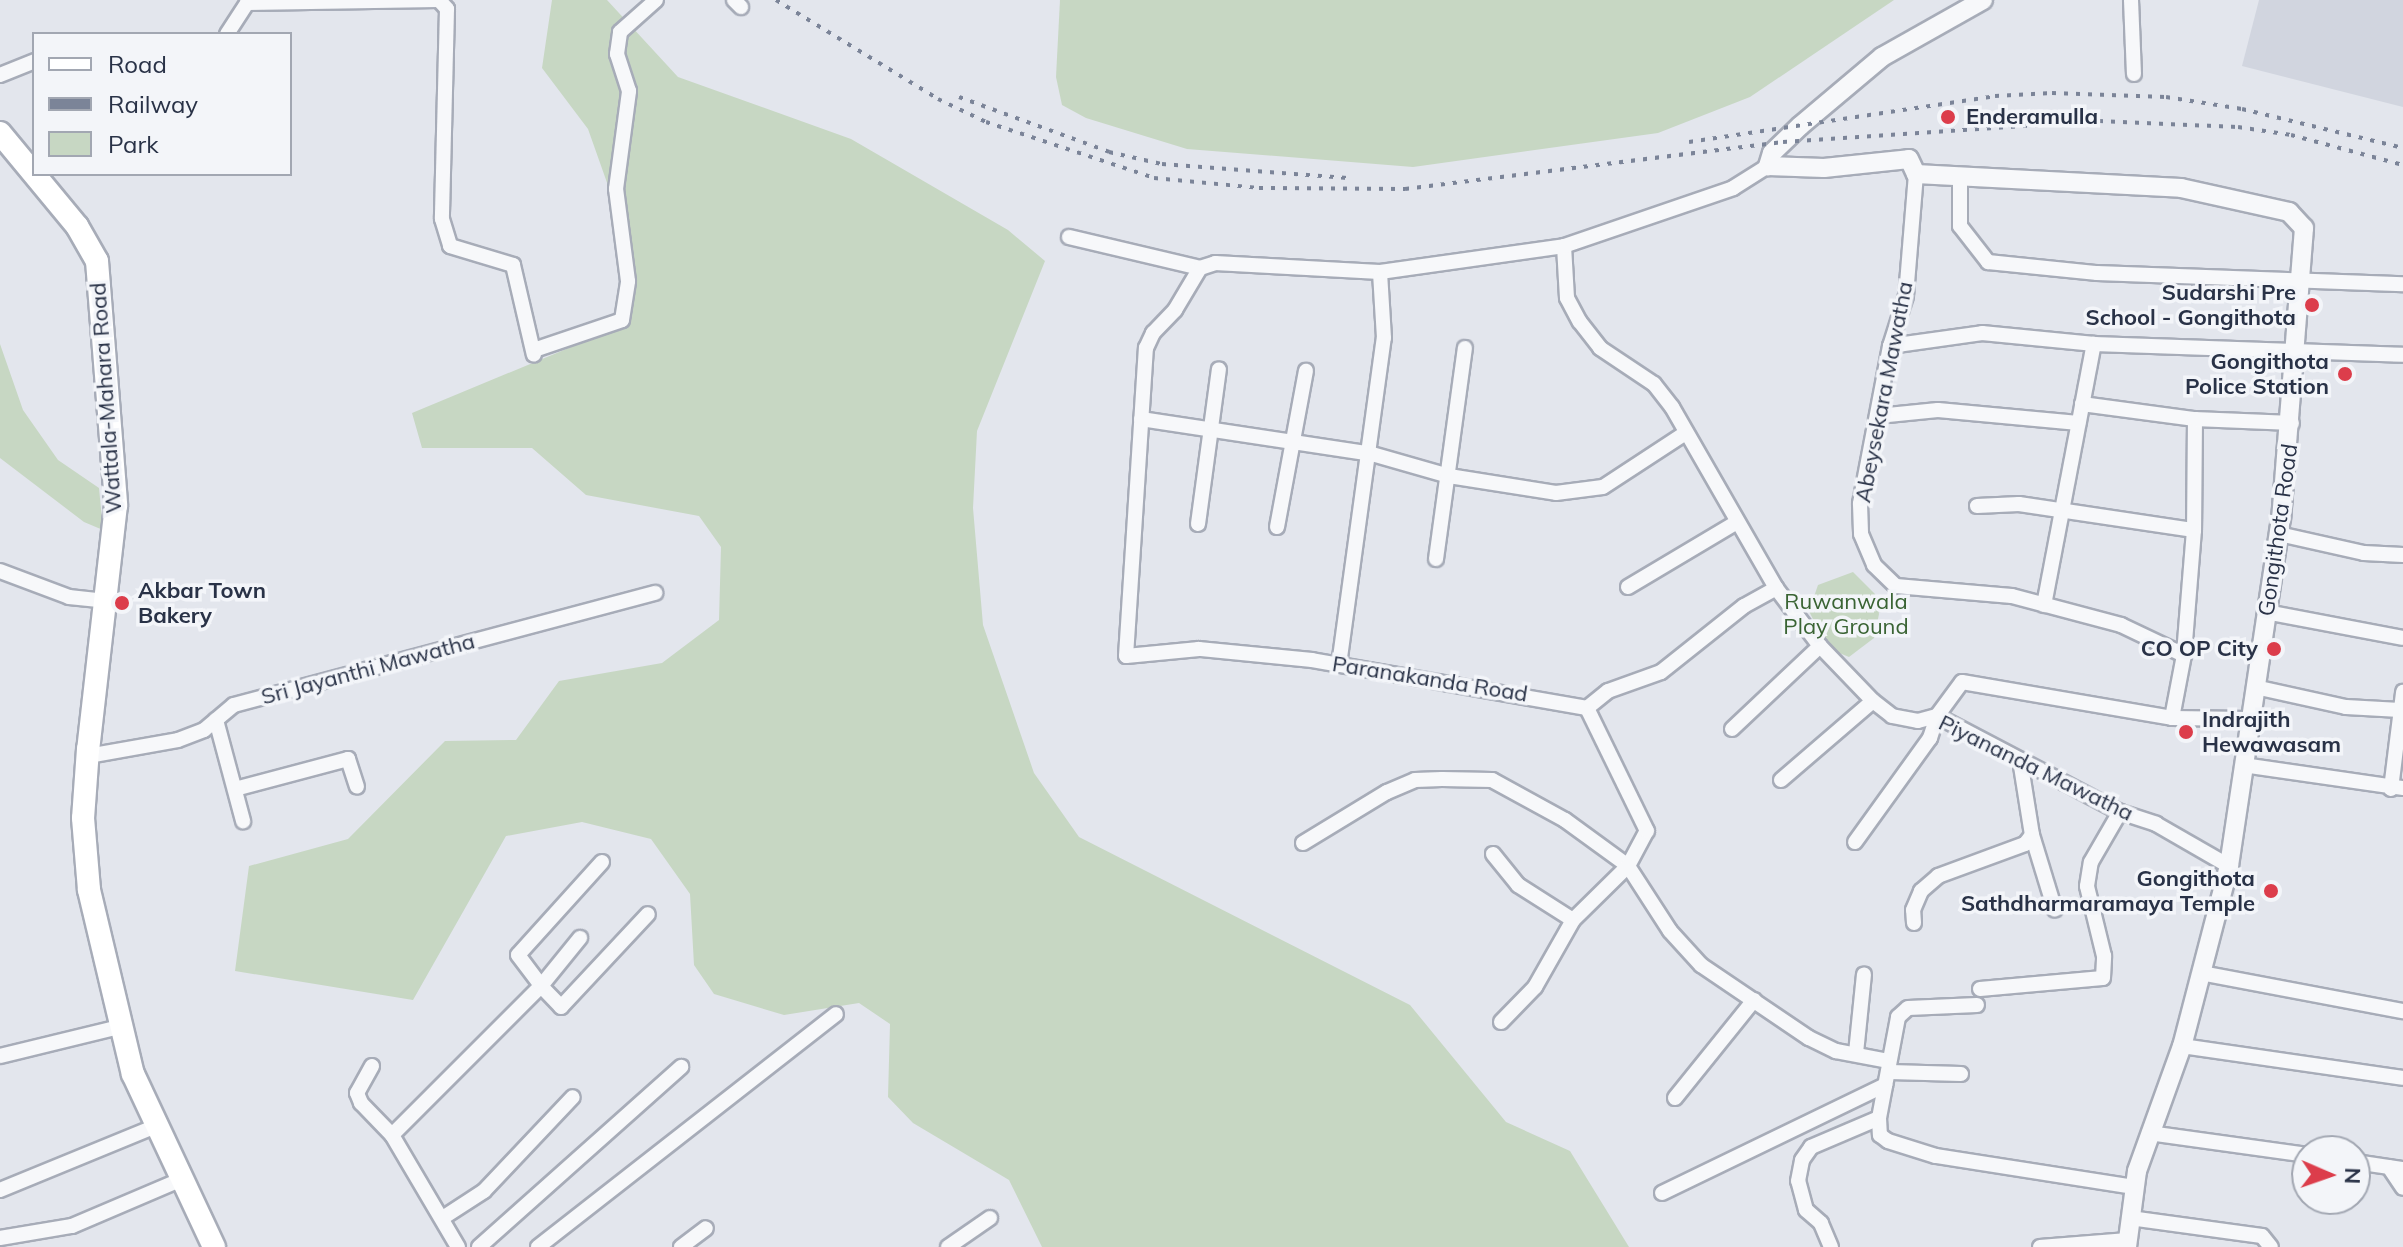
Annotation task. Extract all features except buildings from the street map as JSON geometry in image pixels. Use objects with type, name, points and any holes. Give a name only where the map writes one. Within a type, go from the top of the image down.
[{"type":"main road","name":"Wattala-Mahara Road","points":[[0,133],[32,172]]},
{"type":"main road","name":"Wattala-Mahara Road","points":[[36,176],[77,226],[97,261],[116,505],[83,818],[89,890],[119,1027],[156,1126],[214,1247]]},
{"type":"street","points":[[228,32],[247,3],[439,0],[447,9],[442,219],[450,246],[513,265],[534,352],[622,320],[628,281],[616,189],[629,91],[617,54],[620,32],[656,0]]},
{"type":"street","points":[[1768,166],[1772,153],[1800,126],[1882,57],[1983,0]]},
{"type":"street","points":[[2131,0],[2134,74]]},
{"type":"street","points":[[0,75],[32,62]]},
{"type":"street","points":[[1069,237],[1200,268],[1215,263],[1380,272],[1564,246],[1733,188],[1768,166],[1824,168],[1909,159],[1916,174],[1960,177],[1960,226],[1988,262],[2300,283],[2403,284]]},
{"type":"street","name":"Abeysekara Mawatha","points":[[1916,174],[1906,296],[1890,346],[1860,504],[1861,534],[1874,565],[1896,586],[2012,596],[2121,625],[2184,655]]},
{"type":"street","name":"Gongithota Road","points":[[1960,177],[2181,188],[2289,212],[2304,228],[2292,423],[2279,534],[2248,719],[2229,866],[2182,1046],[2149,1133],[2134,1187],[2127,1243]]},
{"type":"street","name":"Piyananda Mawatha","points":[[1564,246],[1567,298],[1580,322],[1600,348],[1654,384],[1776,588],[1820,646],[1873,701],[1892,716],[1918,721],[1937,716],[2120,812],[2156,824],[2229,866]]},
{"type":"street","points":[[1200,268],[1146,348],[1141,419],[1372,454],[1449,476],[1556,493],[1603,487],[1684,434]]},
{"type":"street","points":[[1339,665],[1372,454],[1384,338],[1380,272]]},
{"type":"street","points":[[1890,346],[1982,333],[2094,344],[2295,348],[2403,355]]},
{"type":"street","points":[[2044,605],[2094,344]]},
{"type":"street","points":[[1436,559],[1465,348]]},
{"type":"street","points":[[1198,524],[1219,369]]},
{"type":"street","points":[[1277,527],[1306,371]]},
{"type":"street","points":[[2082,404],[2195,419],[2292,423]]},
{"type":"street","points":[[1878,416],[1938,410],[2078,423]]},
{"type":"street","name":"Paranakanda Road","points":[[1141,419],[1126,656],[1199,649],[1339,665],[1587,708]]},
{"type":"street","points":[[2172,718],[2184,655],[2194,530],[2195,419]]},
{"type":"street","points":[[1977,506],[2019,504],[2194,530]]},
{"type":"street","points":[[1628,587],[1737,522]]},
{"type":"street","points":[[2279,534],[2364,553],[2403,555]]},
{"type":"street","points":[[0,571],[69,597],[106,601]]},
{"type":"street","points":[[1501,1022],[1535,987],[1573,920],[1628,866],[1646,840],[1647,831],[1587,708],[1608,691],[1661,672],[1744,606],[1776,588]]},
{"type":"street","name":"Sri Jayanthi Mawatha","points":[[88,756],[178,740],[216,720],[234,705],[655,593]]},
{"type":"street","points":[[2266,612],[2403,638]]},
{"type":"street","points":[[1732,729],[1820,646]]},
{"type":"street","points":[[1855,842],[1930,738],[1937,716],[1962,682],[2172,718],[2248,719]]},
{"type":"street","points":[[2255,687],[2346,707],[2400,710]]},
{"type":"street","points":[[2243,765],[2397,788],[2403,692]]},
{"type":"street","points":[[1781,780],[1873,701]]},
{"type":"street","points":[[216,720],[243,821]]},
{"type":"street","points":[[235,789],[348,759],[357,787]]},
{"type":"street","points":[[2020,760],[2032,835],[2055,910]]},
{"type":"street","points":[[1303,843],[1415,780],[1492,780],[1565,820],[1628,866],[1670,931],[1701,965],[1809,1038],[1836,1051],[1856,1053],[1888,1072],[1961,1074]]},
{"type":"street","points":[[1980,989],[2103,978],[2104,956],[2087,886],[2091,862],[2120,812]]},
{"type":"street","points":[[1914,923],[1913,910],[1921,891],[1938,876],[2025,844],[2032,835]]},
{"type":"street","points":[[1493,854],[1529,894],[1573,920]]},
{"type":"street","points":[[602,862],[518,955],[541,986],[561,1007],[648,914]]},
{"type":"street","points":[[392,1135],[541,986],[580,938]]},
{"type":"street","points":[[2201,973],[2403,1011]]},
{"type":"street","points":[[1856,1053],[1864,974]]},
{"type":"street","points":[[1675,1098],[1754,1000]]},
{"type":"street","points":[[1977,1005],[1908,1008],[1898,1017],[1896,1046],[1879,1118],[1880,1135],[1888,1141],[1936,1156],[2134,1187]]},
{"type":"street","points":[[538,1247],[836,1014]]},
{"type":"street","points":[[0,1056],[119,1027]]},
{"type":"street","points":[[2182,1046],[2403,1078]]},
{"type":"street","points":[[372,1066],[357,1093],[392,1135],[444,1217],[458,1247]]},
{"type":"street","points":[[479,1247],[681,1067]]},
{"type":"street","points":[[1662,1193],[1888,1072]]},
{"type":"street","points":[[444,1217],[484,1191],[573,1097]]},
{"type":"street","points":[[1831,1247],[1821,1223],[1806,1210],[1798,1181],[1802,1160],[1811,1147],[1879,1118]]},
{"type":"street","points":[[0,1190],[156,1126]]},
{"type":"street","points":[[2149,1133],[2291,1153]]},
{"type":"street","points":[[2371,1164],[2396,1168],[2403,1188]]},
{"type":"street","points":[[0,1238],[72,1226],[180,1180]]},
{"type":"street","points":[[948,1247],[990,1218]]},
{"type":"street","points":[[2130,1218],[2262,1236],[2271,1247]]},
{"type":"street","points":[[681,1247],[706,1228]]},
{"type":"street","points":[[2040,1247],[2127,1243]]},
{"type":"shaded area","points":[[2259,0],[2403,0],[2403,107],[2242,66]]},
{"type":"green space","points":[[552,0],[607,0],[678,77],[851,139],[1008,230],[1045,261],[977,431],[973,508],[983,625],[1034,773],[1079,837],[1410,1005],[1506,1122],[1570,1151],[1629,1247],[1042,1247],[1009,1180],[913,1123],[888,1097],[890,1024],[859,1003],[784,1015],[714,994],[694,965],[690,894],[651,839],[582,822],[506,836],[413,1000],[235,971],[249,866],[348,839],[445,741],[516,740],[559,681],[662,663],[719,620],[721,547],[699,516],[586,495],[532,448],[422,448],[412,413],[612,330],[625,298],[622,225],[588,129],[542,68]]},
{"type":"green space","points":[[1060,0],[1894,0],[1750,97],[1658,133],[1413,167],[1187,149],[1086,118],[1062,105],[1056,77]]},
{"type":"green space","points":[[0,344],[23,410],[58,460],[99,488],[103,530],[84,522],[0,458]]},
{"type":"green space","name":"Ruwanwala Play Ground","points":[[1853,572],[1875,594],[1879,614],[1874,638],[1849,657],[1827,648],[1809,611],[1818,585]]},
{"type":"railway","points":[[776,0],[938,99],[986,122],[1154,178],[1259,188],[1405,189],[1783,142],[2099,121],[2238,127],[2291,135],[2403,165]]},
{"type":"railway","points":[[1689,142],[1995,96],[2052,93],[2166,97],[2242,109],[2403,148]]},
{"type":"railway","points":[[959,97],[1109,152],[1162,164],[1347,178]]},
{"type":"place","name":"Enderamulla","points":[[1948,117]]},
{"type":"place","name":"Sudarshi Pre School - Gongithota","points":[[2312,305]]},
{"type":"place","name":"Gongithota Police Station","points":[[2345,374]]},
{"type":"place","name":"Akbar Town Bakery","points":[[122,603]]},
{"type":"place","name":"CO OP City","points":[[2274,649]]},
{"type":"place","name":"Indrajith Hewawasam","points":[[2186,732]]},
{"type":"place","name":"Gongithota Sathdharmaramaya Temple","points":[[2271,891]]}]
